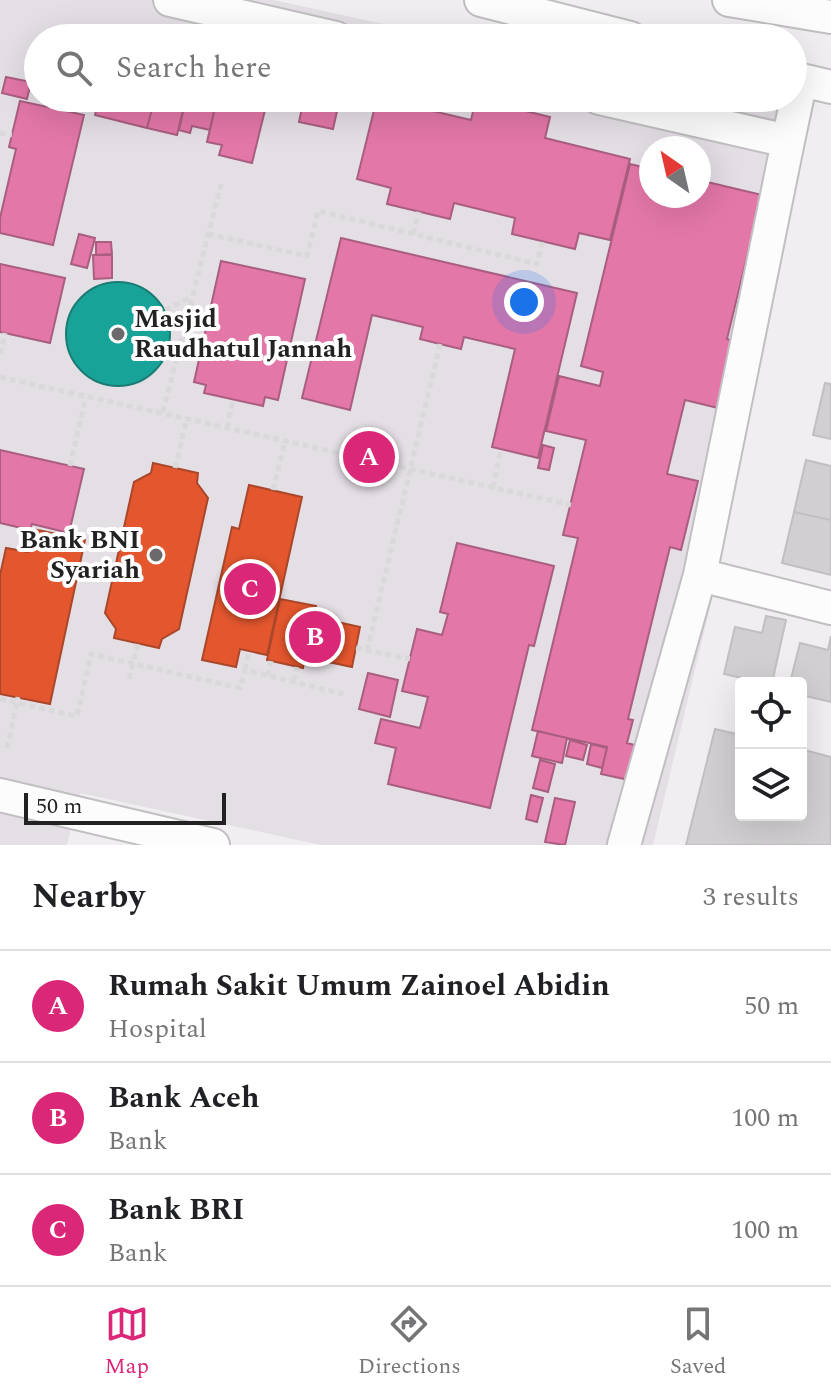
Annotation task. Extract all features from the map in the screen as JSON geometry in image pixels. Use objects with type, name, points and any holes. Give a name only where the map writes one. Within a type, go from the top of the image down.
[{"type":"street","points":[[170,0],[275,24]]},
{"type":"street","points":[[481,0],[575,24]]},
{"type":"street","points":[[729,0],[831,17]]},
{"type":"street","points":[[661,112],[788,141]]},
{"type":"street","points":[[624,845],[700,575],[788,141],[798,112]]},
{"type":"street","points":[[700,575],[831,608]]},
{"type":"street","points":[[0,795],[208,844]]},
{"type":"path","points":[[0,133],[12,135]]},
{"type":"path","points":[[163,412],[221,184]]},
{"type":"path","points":[[208,234],[307,256],[318,211],[537,264],[542,242]]},
{"type":"path","points":[[413,234],[419,212]]},
{"type":"path","points":[[165,310],[192,297]]},
{"type":"path","points":[[0,354],[5,333]]},
{"type":"path","points":[[367,651],[440,344]]},
{"type":"path","points":[[0,377],[571,505]]},
{"type":"path","points":[[70,466],[86,397]]},
{"type":"path","points":[[227,428],[233,399]]},
{"type":"path","points":[[175,468],[187,418]]},
{"type":"path","points":[[273,490],[285,441]]},
{"type":"path","points":[[493,488],[501,449]]},
{"type":"path","points":[[129,679],[138,643]]},
{"type":"path","points":[[356,648],[410,659]]},
{"type":"path","points":[[0,699],[18,700],[77,716],[91,654],[240,688],[249,651]]},
{"type":"path","points":[[268,676],[271,661]]},
{"type":"path","points":[[294,682],[297,667]]},
{"type":"path","points":[[245,670],[343,694]]},
{"type":"path","points":[[7,748],[18,700]]},
{"type":"shaded area","points":[[0,0],[274,0],[383,24],[24,24],[24,112],[783,112],[806,117],[765,307],[710,607],[653,845],[321,845],[80,793],[67,845],[0,845]]},
{"type":"building: Shops","name":"Bank BNI Syariah","points":[[153,463],[198,473],[197,483],[208,498],[179,629],[162,639],[159,648],[114,638],[116,629],[105,613],[134,482],[151,473]]},
{"type":"building: Shops","points":[[249,485],[302,497],[267,655],[240,649],[236,667],[202,660],[232,527],[239,529]]},
{"type":"building: Shops","points":[[33,529],[85,540],[50,704],[0,694],[0,575],[6,548],[28,552]]},
{"type":"building: Shops","points":[[280,599],[316,606],[314,611],[335,616],[333,621],[360,627],[352,667],[305,657],[303,668],[267,660]]},
{"type":"building: Health","points":[[6,77],[24,81],[24,98],[2,93]]},
{"type":"building: Health","points":[[20,101],[24,102],[24,112],[84,115],[53,245],[0,233],[0,218],[16,149],[9,147]]},
{"type":"building: Health","points":[[96,112],[151,112],[147,128],[95,115]]},
{"type":"building: Health","points":[[151,112],[183,112],[177,135],[147,128]]},
{"type":"building: Health","points":[[183,112],[214,112],[210,130],[192,126],[190,133],[179,130]]},
{"type":"building: Health","points":[[214,112],[265,112],[252,163],[219,155],[222,145],[207,142]]},
{"type":"building: Health","points":[[301,112],[337,112],[333,129],[299,122]]},
{"type":"building: Health","points":[[374,112],[437,112],[471,120],[473,112],[529,112],[550,117],[545,138],[630,159],[610,240],[579,233],[575,249],[512,234],[515,218],[454,203],[450,219],[387,204],[391,188],[357,179]]},
{"type":"building: Health","points":[[630,164],[639,166],[639,208],[711,208],[711,183],[762,195],[727,339],[734,341],[718,408],[685,400],[667,474],[698,481],[681,550],[670,547],[628,719],[633,720],[627,743],[638,746],[629,780],[601,774],[607,747],[532,730],[578,538],[563,535],[586,440],[546,431],[559,376],[600,386],[603,372],[581,366]]},
{"type":"building: Health","points":[[79,234],[95,238],[87,268],[71,264]]},
{"type":"building: Health","points":[[341,238],[577,293],[538,458],[492,447],[515,349],[464,337],[461,349],[420,339],[423,327],[372,315],[350,410],[302,398]]},
{"type":"building: Health","points":[[96,242],[111,242],[112,254],[96,255]]},
{"type":"building: Health","points":[[93,255],[112,255],[112,278],[94,279]]},
{"type":"building: Health","points":[[221,261],[305,279],[278,400],[265,397],[263,406],[204,393],[206,385],[194,382]]},
{"type":"building: Health","points":[[0,264],[65,278],[50,343],[0,332]]},
{"type":"building: Health","points":[[543,445],[554,448],[549,470],[538,468]]},
{"type":"building: Health","points":[[0,450],[84,469],[69,533],[32,524],[30,530],[0,523]]},
{"type":"building: Health","points":[[457,543],[554,566],[534,646],[529,645],[490,808],[388,784],[396,748],[375,743],[381,719],[420,728],[428,697],[402,691],[417,629],[442,635],[448,614],[440,612]]},
{"type":"building: Health","points":[[368,673],[398,680],[390,717],[359,709]]},
{"type":"building: Health","points":[[538,731],[567,738],[562,763],[532,756]]},
{"type":"building: Health","points":[[570,740],[587,745],[583,760],[566,756]]},
{"type":"building: Health","points":[[591,744],[607,748],[602,768],[587,764]]},
{"type":"building: Health","points":[[540,760],[555,764],[548,792],[533,788]]},
{"type":"building: Health","points":[[531,795],[543,798],[537,822],[526,819]]},
{"type":"building: Health","points":[[555,798],[575,802],[565,845],[545,842]]},
{"type":"building: Public","name":"Masjid Raudhatul Jannah","points":[[118,282],[138,286],[155,297],[166,314],[170,334],[166,354],[155,371],[138,382],[118,386],[98,382],[81,371],[70,354],[66,334],[70,314],[81,297],[98,286]]},
{"type":"building: Other","points":[[825,383],[831,384],[831,439],[813,435]]},
{"type":"building: Other","points":[[806,460],[831,466],[831,520],[794,512]]},
{"type":"building: Other","points":[[794,512],[831,520],[831,575],[782,563]]},
{"type":"building: Other","points":[[766,616],[786,620],[773,677],[724,674],[735,627],[762,633]]},
{"type":"building: Other","points":[[831,636],[831,702],[807,696],[807,677],[792,677],[800,643],[828,650]]},
{"type":"building: Other","points":[[715,729],[735,734],[735,821],[807,821],[807,751],[831,757],[831,845],[686,845]]},
{"type":"place","name":"Masjid Raudhatul Jannah","points":[[118,334]]},
{"type":"place","name":"Rumah Sakit Umum Zainoel Abidin","points":[[369,457]]},
{"type":"place","name":"Bank BNI Syariah","points":[[156,555]]},
{"type":"place","name":"Bank BRI","points":[[250,589]]},
{"type":"place","name":"Bank Aceh","points":[[315,637]]}]
